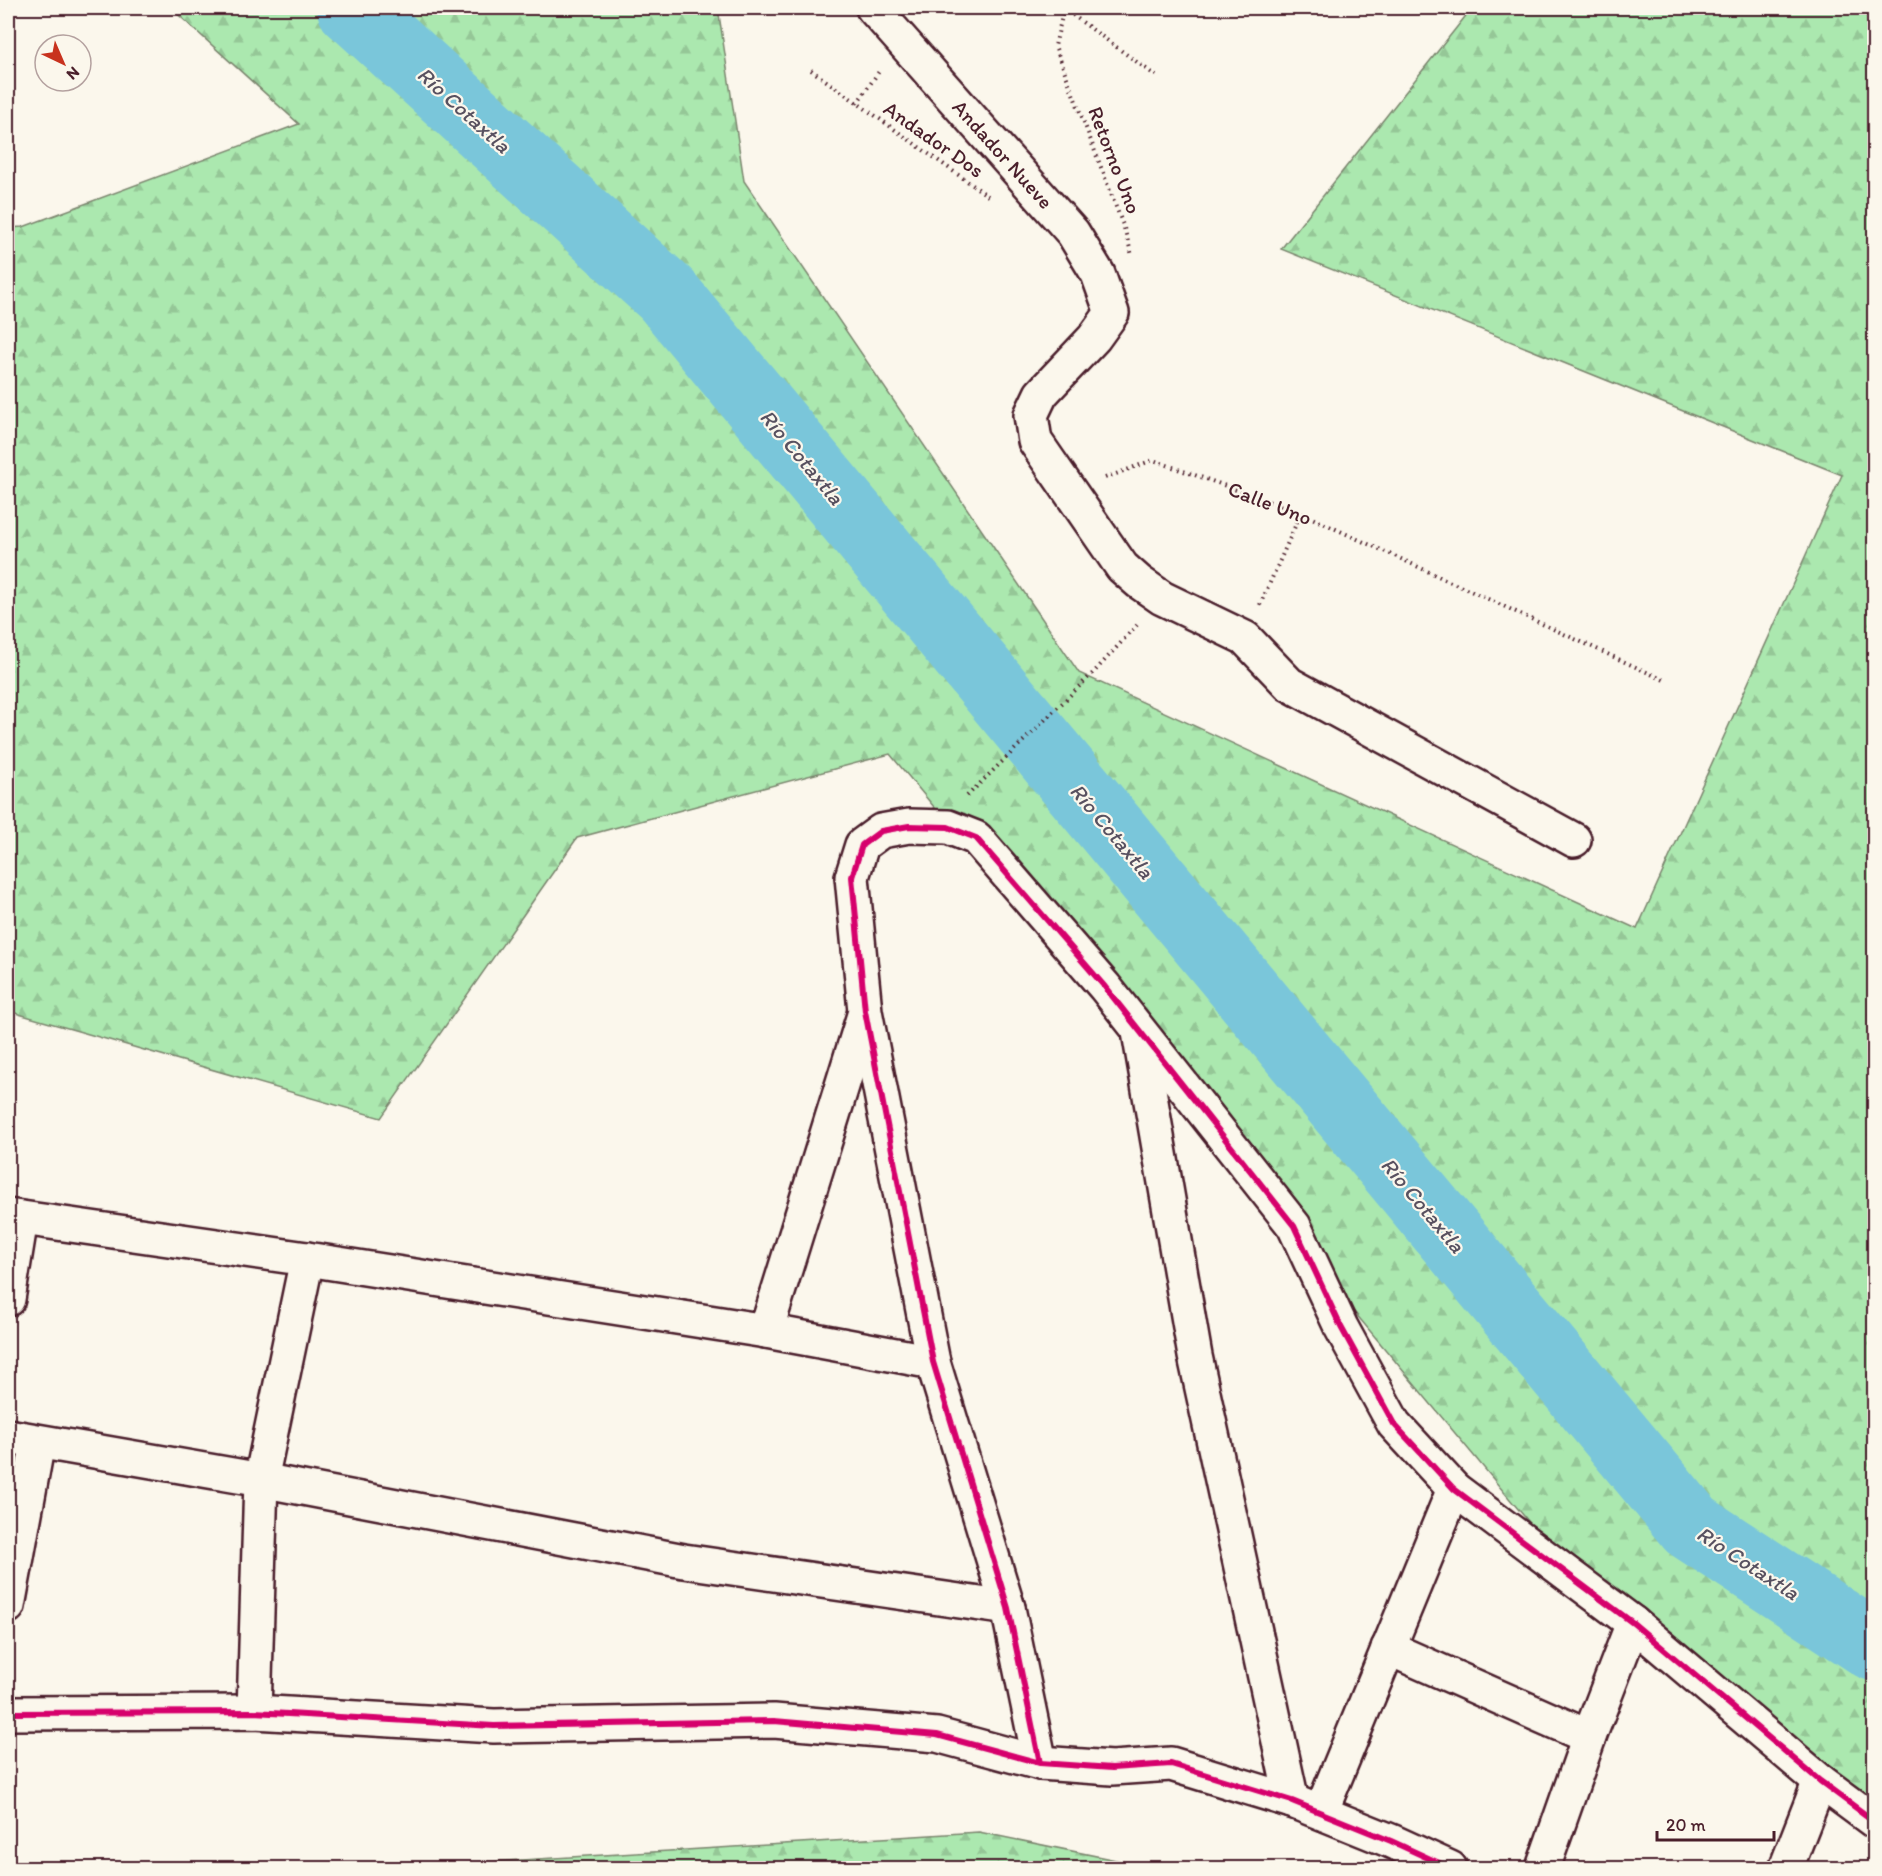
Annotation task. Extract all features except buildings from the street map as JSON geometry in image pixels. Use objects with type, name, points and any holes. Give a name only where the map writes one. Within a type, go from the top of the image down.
[{"type":"street","name":"Andador Nueve","points":[[873,8],[1073,232],[1098,274],[1112,313],[1094,338],[1041,394],[1031,415],[1035,441],[1071,492]]},
{"type":"street","points":[[1071,492],[1122,567],[1139,582],[1162,597],[1245,638],[1289,684],[1574,840]]},
{"type":"street","points":[[1040,1763],[1008,1608],[933,1362],[866,1011],[852,877],[862,845],[881,831],[909,826],[948,827],[976,838],[1138,1027],[1294,1226],[1341,1328],[1394,1424],[1454,1489],[1633,1623],[1820,1780],[1875,1821]]},
{"type":"street","points":[[766,1331],[866,1011]]},
{"type":"street","points":[[1138,1027],[1195,1356],[1307,1806]]},
{"type":"street","points":[[8,1299],[14,1217],[307,1259],[766,1331],[933,1362]]},
{"type":"street","points":[[254,1712],[261,1480],[307,1259]]},
{"type":"street","points":[[8,1606],[23,1439],[261,1480],[684,1561],[1008,1608]]},
{"type":"street","points":[[1307,1806],[1388,1648],[1454,1489]]},
{"type":"street","points":[[1543,1869],[1588,1737],[1633,1623]]},
{"type":"street","points":[[1388,1648],[1588,1737]]},
{"type":"street","points":[[8,1713],[254,1712],[494,1726],[774,1721],[937,1735],[1040,1763],[1112,1768],[1171,1764],[1307,1806],[1391,1841],[1450,1869]]},
{"type":"street","points":[[1786,1869],[1820,1780]]},
{"type":"path","points":[[1064,8],[1156,76]]},
{"type":"path","points":[[1245,638],[1301,513]]},
{"type":"path","points":[[963,800],[1095,671],[1162,597]]},
{"type":"green space","points":[[171,8],[718,8],[744,181],[1079,673],[1637,929],[1842,475],[1281,249],[1472,8],[1874,8],[1874,1833],[1578,1581],[890,754],[577,838],[381,1118],[8,1011],[8,228],[23,227],[299,124]]},
{"type":"green space","points":[[979,1832],[1155,1868],[389,1868]]},
{"type":"waterway","name":"Río Cotaxtla","points":[[352,8],[667,295],[1691,1526],[1874,1646]]},
{"type":"cycle path","points":[[1040,1763],[1008,1608],[933,1362],[865,1011],[852,877],[862,845],[881,831],[909,826],[948,827],[976,838],[1105,987],[1294,1226],[1341,1327],[1394,1424],[1454,1489],[1633,1623],[1820,1781],[1874,1821]]},
{"type":"cycle path","points":[[8,1713],[254,1712],[494,1726],[774,1721],[937,1735],[1040,1763],[1112,1768],[1171,1764],[1292,1801],[1391,1841],[1450,1868]]}]
